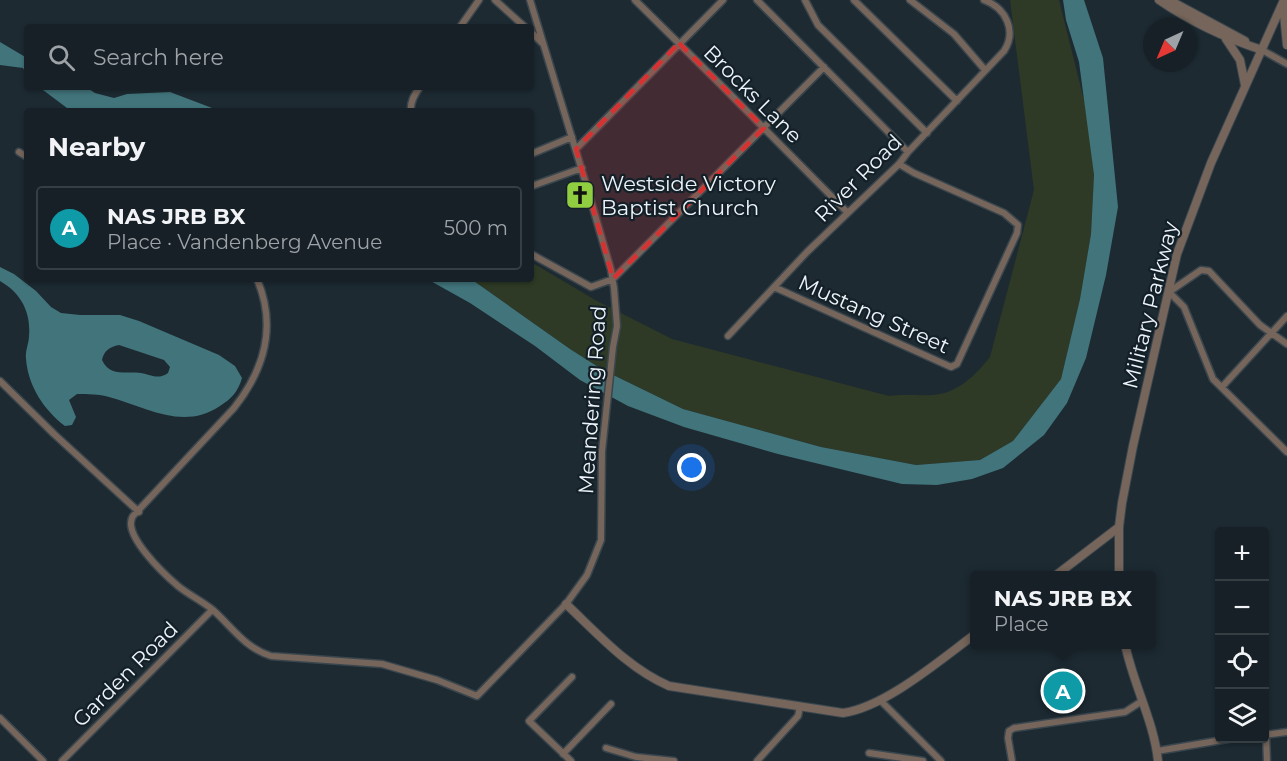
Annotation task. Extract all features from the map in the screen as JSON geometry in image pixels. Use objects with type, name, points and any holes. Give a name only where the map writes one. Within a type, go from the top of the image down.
[{"type":"street","points":[[462,24],[478,0]]},
{"type":"street","points":[[495,0],[522,24]]},
{"type":"street","name":"Meandering Road","points":[[212,610],[241,639],[262,653],[271,656],[382,664],[437,680],[477,696],[566,604],[587,575],[601,540],[604,422],[617,326],[613,279],[582,168],[530,0]]},
{"type":"street","name":"Brocks Lane","points":[[635,0],[847,212]]},
{"type":"street","points":[[576,149],[723,0]]},
{"type":"street","points":[[757,0],[908,152]]},
{"type":"street","points":[[806,0],[818,24],[927,132]]},
{"type":"street","points":[[854,0],[957,102]]},
{"type":"street","points":[[910,0],[954,34],[985,70]]},
{"type":"street","name":"River Road","points":[[728,336],[847,212],[899,164],[1004,51],[1009,43],[1009,27],[1005,17],[994,4],[984,0]]},
{"type":"street","points":[[1159,0],[1225,38],[1262,50]]},
{"type":"street","points":[[1169,0],[1287,64]]},
{"type":"street","points":[[1284,2],[1287,45]]},
{"type":"street","name":"Military Parkway","points":[[1119,571],[1119,527],[1133,446],[1184,232],[1211,163],[1284,2]]},
{"type":"street","points":[[534,35],[543,43]]},
{"type":"street","points":[[1225,38],[1240,60],[1245,85]]},
{"type":"street","points":[[534,256],[591,286],[613,279],[824,67]]},
{"type":"street","points":[[410,108],[413,96],[418,90]]},
{"type":"street","points":[[534,153],[572,137]]},
{"type":"street","points":[[19,152],[24,155]]},
{"type":"street","name":"Mustang Street","points":[[774,287],[951,367],[958,362],[1017,233],[1018,225],[1004,213],[914,173],[899,164]]},
{"type":"street","points":[[534,185],[582,168]]},
{"type":"street","points":[[1287,344],[1260,325],[1209,271],[1201,270],[1169,292],[1184,307],[1213,379],[1287,452]]},
{"type":"street","points":[[212,610],[177,585],[144,552],[131,529],[130,520],[234,408],[247,391],[260,367],[266,318],[264,298],[258,282]]},
{"type":"street","points":[[1222,387],[1287,316]]},
{"type":"street","points":[[0,381],[62,442],[139,512]]},
{"type":"street","points":[[1062,571],[1119,527]]},
{"type":"street","points":[[566,604],[626,659],[654,680],[683,689],[843,713],[860,711],[880,701],[970,638]]},
{"type":"street","name":"Garden Road","points":[[62,761],[212,610]]},
{"type":"street","points":[[1126,649],[1152,730],[1158,761]]},
{"type":"street","points":[[571,761],[529,721],[572,677]]},
{"type":"street","points":[[880,701],[938,760]]},
{"type":"street","points":[[1012,761],[1008,738],[1010,731],[1014,728],[1125,712],[1142,701]]},
{"type":"street","points":[[563,754],[611,704]]},
{"type":"street","points":[[757,761],[798,716],[800,707]]},
{"type":"street","points":[[0,718],[43,761]]},
{"type":"street","points":[[1269,734],[1287,732]]},
{"type":"street","points":[[1157,751],[1215,741]]},
{"type":"street","points":[[1266,743],[1267,761]]},
{"type":"street","points":[[606,748],[636,757],[674,761]]},
{"type":"street","points":[[869,753],[923,761]]},
{"type":"highlighted area","points":[[679,43],[764,128],[613,279],[576,149]]},
{"type":"green space","points":[[1010,0],[1059,0],[1086,108],[1094,175],[1091,234],[1080,299],[1061,379],[1013,441],[980,460],[916,465],[821,447],[683,409],[603,370],[475,282],[534,282],[534,264],[597,301],[672,339],[889,396],[941,394],[958,387],[972,377],[990,357],[1034,190]]},
{"type":"water","points":[[1063,0],[1084,0],[1103,58],[1118,207],[1106,275],[1086,358],[1067,403],[1044,435],[1003,468],[972,479],[937,485],[902,484],[778,454],[684,427],[628,406],[580,380],[535,346],[470,303],[432,282],[475,282],[603,370],[683,409],[821,447],[916,465],[980,460],[1013,441],[1061,379],[1080,299],[1091,234],[1094,175],[1079,62],[1066,20]]},
{"type":"water","points":[[0,42],[24,56],[24,70],[0,65]]},
{"type":"water","points":[[43,90],[90,90],[114,98],[127,94],[170,92],[212,108],[67,108]]},
{"type":"water","points":[[0,267],[14,274],[61,313],[120,315],[219,355],[235,366],[242,378],[240,383],[234,395],[224,403],[206,413],[192,417],[164,415],[105,396],[77,394],[69,400],[76,417],[72,425],[65,426],[50,413],[38,397],[30,379],[26,359],[29,339],[28,319],[19,297],[0,281]],"holes":[[[119,345],[164,360],[170,367],[168,373],[158,377],[114,371],[109,369],[102,360],[108,350]]]},
{"type":"place","name":"Westside Victory Baptist Church","points":[[580,195]]},
{"type":"place","name":"NAS JRB BX","points":[[1063,691]]}]
